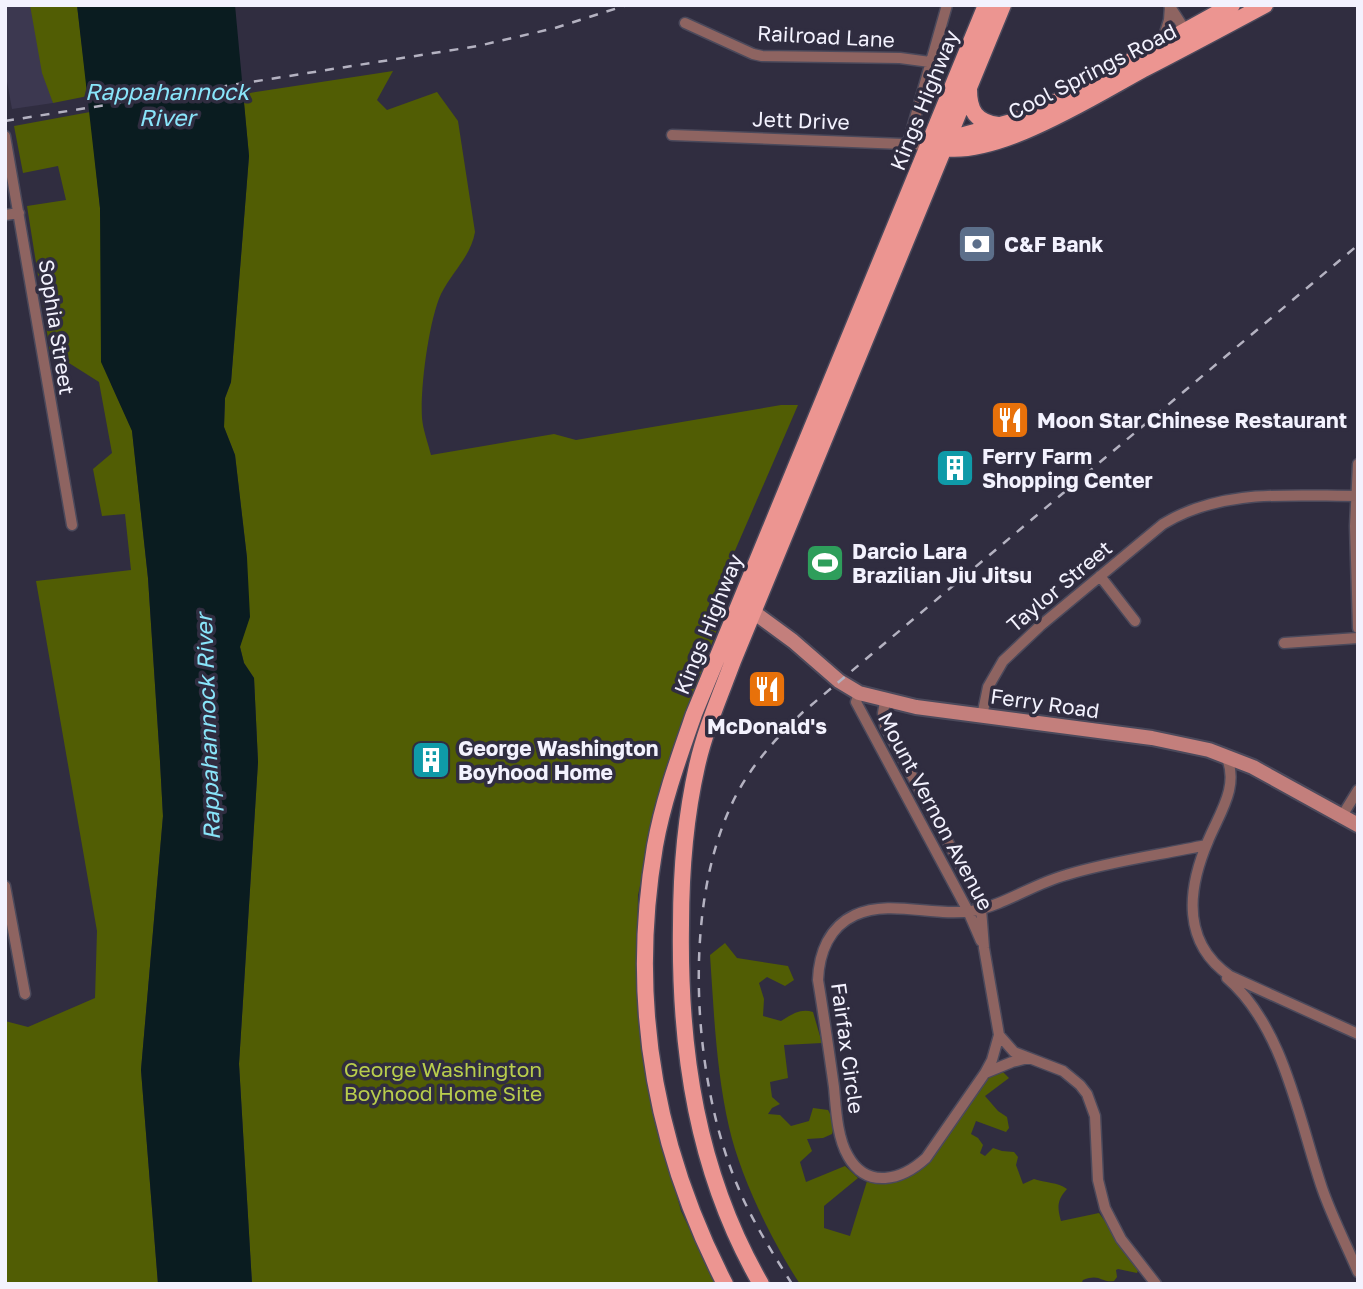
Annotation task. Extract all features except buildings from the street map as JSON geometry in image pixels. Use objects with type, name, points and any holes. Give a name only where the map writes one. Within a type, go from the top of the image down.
[{"type":"main road","name":"Kings Highway","points":[[724,1284],[692,1216],[665,1133],[650,1055],[644,962],[649,887],[662,814],[694,714],[747,606],[940,144],[986,5]]},
{"type":"main road","name":"Kings Highway","points":[[940,144],[970,86],[1003,5]]},
{"type":"main road","name":"Cool Springs Road","points":[[940,144],[1015,121],[1063,98],[1232,5]]},
{"type":"main road","name":"Cool Springs Road","points":[[940,144],[966,148],[1020,133],[1265,5]]},
{"type":"main road","points":[[1151,66],[1160,53],[1184,38],[1185,30]]},
{"type":"main road","points":[[970,86],[969,103],[972,112],[982,121],[998,125]]},
{"type":"main road","name":"Kings Highway","points":[[747,606],[711,717],[691,793],[682,879],[680,978],[685,1051],[701,1138],[719,1195],[761,1284]]},
{"type":"main road","name":"Ferry Road","points":[[747,606],[839,681],[859,693],[886,701],[1152,738],[1209,750],[1272,777],[1358,825]]},
{"type":"street","points":[[908,143],[947,5]]},
{"type":"street","points":[[1169,6],[1174,9],[1185,30]]},
{"type":"street","points":[[1161,43],[1169,20],[1169,6]]},
{"type":"street","name":"Railroad Lane","points":[[685,23],[762,56],[900,58],[930,62]]},
{"type":"street","name":"Jett Drive","points":[[672,135],[940,144]]},
{"type":"street","name":"Sophia Street","points":[[5,136],[72,525]]},
{"type":"street","points":[[5,215],[19,213]]},
{"type":"street","points":[[1358,464],[1358,628]]},
{"type":"street","name":"Taylor Street","points":[[982,716],[986,692],[1003,661],[1040,626],[1163,524],[1195,508],[1230,499],[1256,496],[1357,496]]},
{"type":"street","points":[[1100,576],[1135,621]]},
{"type":"street","points":[[1284,643],[1358,638]]},
{"type":"street","name":"Mount Vernon Avenue","points":[[859,693],[856,702],[968,911],[984,948]]},
{"type":"street","name":"Mount Vernon Avenue","points":[[886,701],[883,713],[885,726],[965,870],[981,909],[984,948],[999,1035]]},
{"type":"street","points":[[1226,756],[1231,772],[1230,790],[1206,845],[1195,882],[1193,913],[1196,935],[1215,966],[1251,1006],[1273,1041],[1323,1191],[1358,1272]]},
{"type":"street","points":[[1342,816],[1358,790]]},
{"type":"street","name":"Fairfax Circle","points":[[999,1035],[985,1073],[926,1158],[897,1177],[879,1178],[864,1173],[849,1159],[839,1123],[818,980],[818,968],[825,944],[837,927],[866,911],[981,909],[1065,875],[1206,845]]},
{"type":"street","points":[[5,886],[25,994]]},
{"type":"street","points":[[1215,966],[1247,985],[1358,1034]]},
{"type":"street","points":[[999,1035],[1008,1048],[1063,1071],[1087,1094],[1095,1116],[1098,1180],[1105,1208],[1121,1239],[1156,1284]]},
{"type":"street","points":[[985,1073],[1029,1058]]},
{"type":"shaded area","points":[[5,5],[33,5],[53,103],[12,109],[5,71]]},
{"type":"green space","points":[[30,5],[77,5],[88,96],[53,103],[42,73]]},
{"type":"green space","name":"George Washington Boyhood Home Site","points":[[393,71],[377,100],[387,110],[437,92],[458,121],[475,232],[465,256],[441,294],[429,337],[422,418],[431,455],[554,434],[576,440],[781,405],[798,405],[724,576],[729,578],[721,603],[726,605],[666,768],[638,895],[637,1009],[652,1106],[681,1211],[716,1284],[252,1284],[239,1064],[258,762],[254,678],[244,663],[240,647],[247,558],[235,455],[224,427],[225,398],[231,382],[249,156],[243,94]]},
{"type":"green space","points":[[90,112],[100,208],[111,384],[132,430],[148,578],[160,761],[163,816],[141,1070],[158,1284],[5,1284],[5,1021],[28,1027],[95,998],[97,931],[36,581],[131,570],[125,514],[102,516],[93,469],[112,453],[99,382],[50,351],[27,206],[66,200],[58,166],[23,173],[14,126]]},
{"type":"green space","points":[[725,943],[737,958],[788,966],[794,980],[785,986],[767,977],[759,983],[764,999],[763,1016],[781,1021],[801,1011],[813,1012],[822,1043],[784,1045],[788,1078],[770,1082],[772,1097],[780,1104],[768,1114],[780,1115],[791,1126],[809,1121],[813,1108],[828,1110],[830,1113],[832,1134],[823,1138],[807,1139],[812,1151],[800,1162],[806,1182],[845,1166],[858,1178],[824,1206],[824,1228],[850,1236],[868,1178],[896,1181],[927,1163],[985,1077],[999,1068],[1009,1078],[985,1096],[1007,1117],[1009,1128],[1006,1132],[976,1121],[971,1134],[983,1145],[980,1153],[985,1156],[993,1148],[1014,1152],[1018,1157],[1016,1165],[1023,1184],[1034,1179],[1067,1189],[1059,1204],[1061,1221],[1099,1213],[1139,1268],[1137,1273],[1118,1269],[1114,1281],[1093,1277],[1083,1280],[1081,1284],[800,1284],[758,1208],[729,1127],[718,1063],[710,955]]},
{"type":"water","name":"Rappahannock River","points":[[77,5],[235,5],[249,156],[231,382],[225,398],[224,427],[235,455],[247,558],[250,617],[240,647],[244,663],[254,678],[258,762],[239,1064],[252,1284],[158,1284],[141,1070],[163,816],[160,761],[148,578],[132,431],[101,362],[100,208]]},
{"type":"railway","points":[[5,121],[478,46],[555,28],[627,5]]},
{"type":"railway","points":[[792,1284],[756,1224],[738,1187],[723,1145],[711,1098],[703,1048],[699,997],[705,897],[715,850],[730,808],[744,781],[803,712],[1358,245]]},
{"type":"place","name":"C&F Bank","points":[[977,244]]},
{"type":"place","name":"Moon Star Chinese Restaurant","points":[[1010,420]]},
{"type":"place","name":"Ferry Farm Shopping Center","points":[[955,468]]},
{"type":"place","name":"Darcio Lara Brazilian Jiu Jitsu","points":[[825,563]]},
{"type":"place","name":"McDonald's","points":[[767,689]]},
{"type":"place","name":"George Washington Boyhood Home","points":[[431,760]]}]
